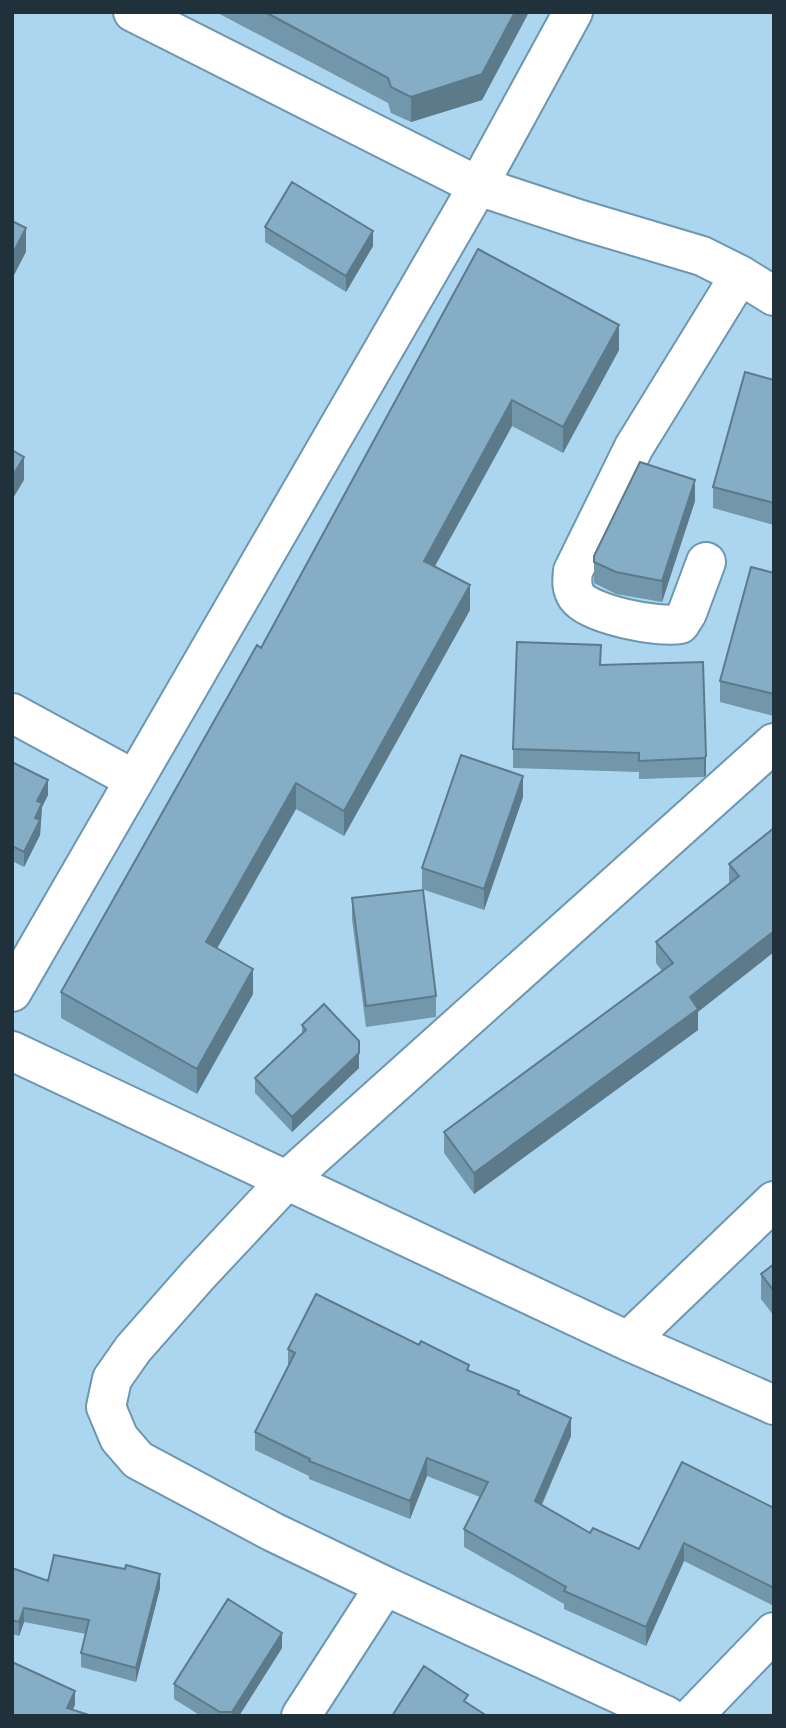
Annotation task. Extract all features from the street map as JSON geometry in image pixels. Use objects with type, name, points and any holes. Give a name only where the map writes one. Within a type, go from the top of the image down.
[{"type":"street","points":[[12,992],[478,186],[573,12]]},
{"type":"street","points":[[142,14],[478,186],[702,256],[774,296]]},
{"type":"street","points":[[706,562],[687,613],[680,624],[667,627],[603,612],[578,599],[572,585],[573,570],[634,447],[740,275]]},
{"type":"street","points":[[12,713],[134,779]]},
{"type":"street","points":[[667,1716],[273,1532],[138,1460],[119,1438],[106,1406],[112,1379],[132,1349],[287,1180],[774,743]]},
{"type":"street","points":[[12,1051],[628,1341],[774,1405]]},
{"type":"street","points":[[628,1341],[774,1201]]},
{"type":"street","points":[[301,1716],[385,1586]]},
{"type":"street","points":[[693,1716],[774,1632]]},
{"type":"building","points":[[265,12],[515,12],[482,74],[411,97],[391,87],[388,78]]},
{"type":"building","points":[[292,182],[373,231],[346,276],[265,227]]},
{"type":"building","points":[[12,221],[26,228],[12,255]]},
{"type":"building","points":[[478,249],[619,325],[563,427],[512,400],[424,561],[470,585],[344,811],[296,783],[206,942],[253,969],[197,1069],[61,992],[257,645],[261,648]]},
{"type":"building","points":[[745,372],[774,380],[774,503],[713,487]]},
{"type":"building","points":[[12,450],[24,457],[12,477]]},
{"type":"building","points":[[640,462],[695,480],[662,581],[616,572],[594,562],[594,556]]},
{"type":"building","points":[[751,567],[774,573],[774,694],[720,681]]},
{"type":"building","points":[[517,642],[601,645],[600,665],[703,662],[706,756],[639,761],[639,753],[513,749]]},
{"type":"building","points":[[461,755],[523,776],[484,889],[422,868]]},
{"type":"building","points":[[12,762],[48,780],[37,801],[42,803],[35,818],[40,820],[24,852],[12,846]]},
{"type":"building","points":[[774,828],[774,931],[690,997],[698,1009],[474,1173],[444,1132],[673,963],[656,942],[739,876],[729,864]]},
{"type":"building","points":[[423,890],[436,996],[366,1006],[352,898]]},
{"type":"building","points":[[324,1004],[359,1041],[359,1053],[292,1117],[255,1078],[306,1030],[302,1025]]},
{"type":"building","points":[[774,1264],[774,1291],[761,1274]]},
{"type":"building","points":[[316,1294],[419,1345],[421,1341],[469,1365],[467,1370],[519,1391],[518,1394],[571,1418],[535,1501],[590,1533],[593,1528],[639,1549],[682,1462],[774,1508],[774,1588],[684,1543],[646,1627],[564,1591],[566,1587],[464,1529],[488,1482],[427,1458],[410,1501],[309,1461],[310,1459],[255,1432],[295,1353],[288,1349]]},
{"type":"building","points":[[54,1555],[125,1569],[126,1565],[160,1574],[136,1668],[81,1653],[89,1620],[24,1608],[19,1622],[12,1620],[12,1568],[48,1581]]},
{"type":"building","points":[[228,1599],[282,1633],[232,1712],[220,1712],[174,1684]]},
{"type":"building","points":[[12,1662],[75,1691],[67,1708],[92,1716],[12,1716]]},
{"type":"building","points":[[424,1666],[468,1695],[464,1701],[487,1716],[392,1716]]}]
